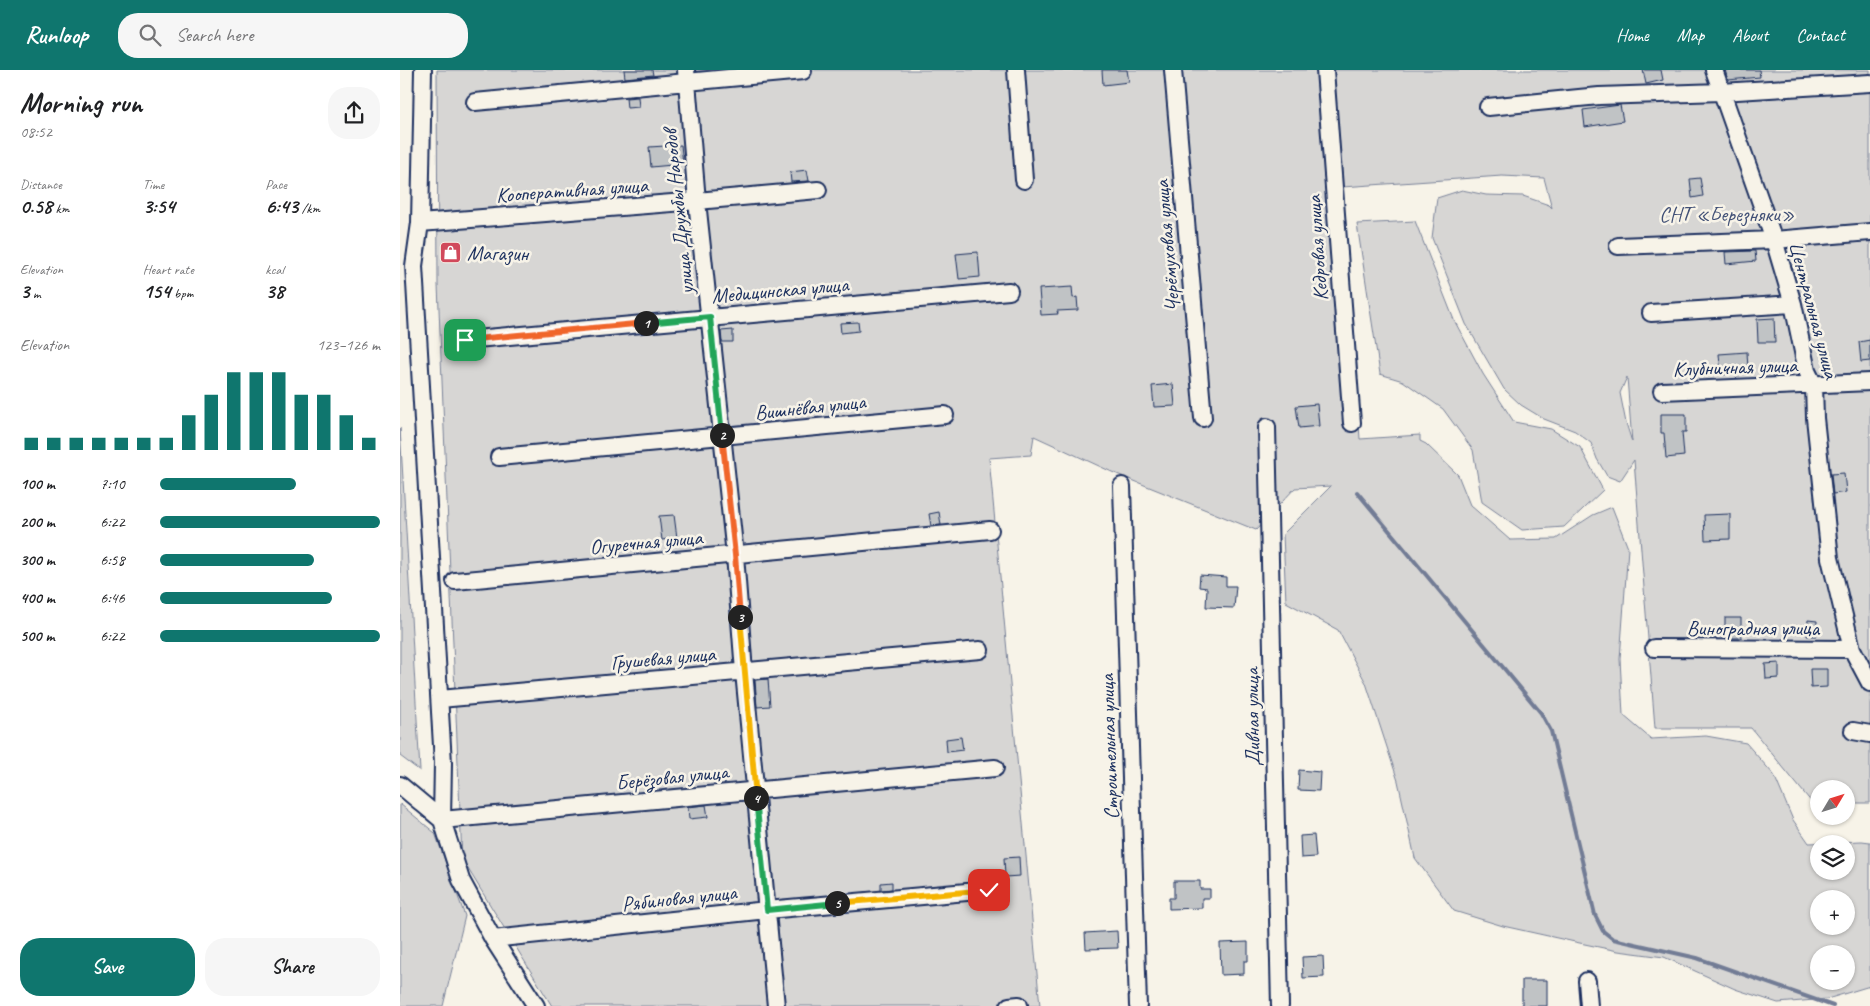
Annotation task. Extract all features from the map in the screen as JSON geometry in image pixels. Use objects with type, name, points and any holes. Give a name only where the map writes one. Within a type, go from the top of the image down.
[{"type":"street","points":[[423,70],[420,222],[414,266],[440,699],[443,763],[442,820],[461,880],[493,939],[536,1006]]},
{"type":"street","points":[[1016,70],[1024,180]]},
{"type":"street","name":"Черёмуховая улица","points":[[1173,70],[1203,418]]},
{"type":"street","name":"Кедровая улица","points":[[1325,70],[1352,424]]},
{"type":"street","name":"Центральная улица","points":[[1714,70],[1774,240],[1793,304],[1807,371],[1814,385],[1814,418],[1830,558],[1852,650],[1870,683]]},
{"type":"street","points":[[475,102],[686,77],[803,71]]},
{"type":"street","name":"улица Дружбы Народов","points":[[686,77],[697,201],[735,555],[744,672],[776,1006]]},
{"type":"street","points":[[1488,107],[1600,96],[1721,92],[1870,83]]},
{"type":"street","name":"Кооперативная улица","points":[[420,222],[818,190]]},
{"type":"street","points":[[1618,246],[1774,240],[1870,232]]},
{"type":"street","name":"Медицинская улица","points":[[465,340],[1010,291]]},
{"type":"street","points":[[1651,313],[1793,304]]},
{"type":"street","name":"Клубничная улица","points":[[1662,391],[1870,382]]},
{"type":"street","name":"Вишнёвая улица","points":[[499,457],[946,415]]},
{"type":"street","name":"Дивная улица","points":[[1267,427],[1280,1006]]},
{"type":"street","name":"Строительная улица","points":[[1122,486],[1138,1006]]},
{"type":"street","name":"Огуречная улица","points":[[455,581],[990,530]]},
{"type":"street","name":"Виноградная улица","points":[[1654,648],[1852,650]]},
{"type":"street","name":"Грушевая улица","points":[[440,699],[980,650]]},
{"type":"street","points":[[1853,732],[1870,734]]},
{"type":"street","name":"Берёзовая улица","points":[[442,820],[995,768]]},
{"type":"street","points":[[400,785],[442,820]]},
{"type":"street","name":"Рябиновая улица","points":[[493,939],[767,910],[989,890]]},
{"type":"street","points":[[1587,981],[1588,1006]]},
{"type":"green space","name":"СНТ «Березняки»","points":[[437,70],[1870,70],[1870,803],[1855,803],[1855,780],[1810,780],[1810,800],[1751,728],[1655,728],[1634,460],[1620,481],[1607,476],[1597,459],[1591,443],[1575,431],[1544,419],[1521,405],[1504,389],[1466,324],[1432,238],[1437,198],[1462,190],[1486,195],[1523,196],[1549,205],[1552,208],[1544,178],[1502,176],[1342,187],[1360,439],[1420,435],[1420,441],[1426,444],[1458,475],[1470,505],[1510,540],[1556,539],[1593,515],[1612,507],[1628,548],[1620,659],[1623,715],[1651,739],[1706,736],[1746,743],[1774,775],[1793,820],[1810,843],[1810,880],[1855,880],[1855,841],[1870,842],[1870,986],[1827,999],[1778,1003],[1735,989],[1664,957],[1618,951],[1575,942],[1503,926],[1454,911],[1415,858],[1398,781],[1366,683],[1338,630],[1286,602],[1283,534],[1331,486],[1295,488],[1256,530],[1112,472],[1034,436],[1031,455],[989,458],[1040,1006],[552,1006],[462,859],[438,285]],"holes":[[[1627,377],[1632,442],[1620,393]]]},
{"type":"green space","points":[[1415,221],[1454,320],[1483,374],[1514,422],[1551,429],[1580,447],[1603,490],[1564,527],[1522,530],[1482,502],[1473,450],[1443,409],[1403,381],[1380,374],[1357,224]]},
{"type":"green space","points":[[400,428],[420,771],[400,756]]},
{"type":"green space","points":[[400,804],[435,833],[465,916],[443,1006],[400,1006]]},
{"type":"building","points":[[624,70],[652,70],[653,75],[625,78]]},
{"type":"building","points":[[1102,70],[1127,70],[1129,82],[1103,85]]},
{"type":"building","points":[[1643,70],[1661,70],[1663,80],[1646,84]]},
{"type":"building","points":[[1725,70],[1759,70],[1760,77],[1728,80]]},
{"type":"building","points":[[638,97],[639,107],[627,108],[626,98]]},
{"type":"building","points":[[1620,105],[1623,121],[1585,127],[1583,110]]},
{"type":"building","points":[[681,145],[683,164],[651,167],[649,147]]},
{"type":"building","points":[[807,170],[809,181],[791,182],[790,172]]},
{"type":"building","points":[[1700,178],[1703,196],[1692,198],[1690,179]]},
{"type":"building","points":[[1755,251],[1756,261],[1726,264],[1725,252]]},
{"type":"building","points":[[978,252],[980,277],[959,279],[956,254]]},
{"type":"building","points":[[1072,287],[1073,298],[1077,297],[1078,310],[1057,311],[1058,314],[1041,315],[1039,289]]},
{"type":"building","points":[[1774,318],[1775,342],[1758,342],[1757,319]]},
{"type":"building","points":[[858,322],[859,331],[841,333],[840,323]]},
{"type":"building","points":[[733,330],[733,342],[722,342],[721,331]]},
{"type":"building","points":[[1870,340],[1870,361],[1861,362],[1859,342]]},
{"type":"building","points":[[1747,352],[1748,369],[1742,369],[1742,373],[1721,375],[1719,354]]},
{"type":"building","points":[[1173,384],[1175,406],[1154,407],[1152,386]]},
{"type":"building","points":[[1317,404],[1319,426],[1299,428],[1296,406]]},
{"type":"building","points":[[1661,414],[1686,414],[1686,432],[1682,432],[1684,456],[1666,458],[1664,433],[1661,433]]},
{"type":"building","points":[[1844,473],[1846,492],[1833,494],[1831,474]]},
{"type":"building","points":[[939,512],[941,525],[931,526],[929,514]]},
{"type":"building","points":[[1730,514],[1730,539],[1705,540],[1704,515]]},
{"type":"building","points":[[674,515],[677,538],[662,540],[659,516]]},
{"type":"building","points":[[1200,575],[1226,577],[1226,586],[1236,586],[1234,608],[1206,607],[1207,588],[1199,587]]},
{"type":"building","points":[[1725,618],[1741,618],[1741,638],[1725,638]]},
{"type":"building","points":[[1808,620],[1817,621],[1816,636],[1807,636]]},
{"type":"building","points":[[1779,663],[1779,678],[1766,679],[1765,664]]},
{"type":"building","points":[[1810,669],[1827,669],[1827,687],[1811,688]]},
{"type":"building","points":[[768,679],[770,706],[757,707],[755,680]]},
{"type":"building","points":[[961,737],[963,750],[947,752],[946,739]]},
{"type":"building","points":[[1299,770],[1320,772],[1319,791],[1298,790]]},
{"type":"building","points":[[706,805],[708,817],[689,819],[688,807]]},
{"type":"building","points":[[1314,835],[1316,857],[1301,858],[1300,836]]},
{"type":"building","points":[[1019,857],[1020,876],[1005,877],[1004,858]]},
{"type":"building","points":[[1174,881],[1200,881],[1200,889],[1210,889],[1210,898],[1202,898],[1202,908],[1169,909],[1169,898],[1174,898]]},
{"type":"building","points":[[892,882],[892,889],[881,890],[881,883]]},
{"type":"building","points":[[1117,931],[1118,948],[1086,949],[1085,933]]},
{"type":"building","points":[[1248,942],[1248,961],[1244,961],[1244,974],[1221,975],[1220,943]]},
{"type":"building","points":[[1323,956],[1324,977],[1303,978],[1302,957]]},
{"type":"building","points":[[1522,980],[1547,980],[1547,1006],[1522,1006]]},
{"type":"waterway","points":[[1357,492],[1541,713],[1551,731],[1595,915],[1603,931],[1613,939],[1697,958],[1833,1006]]},
{"type":"place","name":"Магазин","points":[[451,253]]},
{"type":"route","points":[[465,340],[710,317],[735,555],[744,672],[767,910],[989,890]]}]
